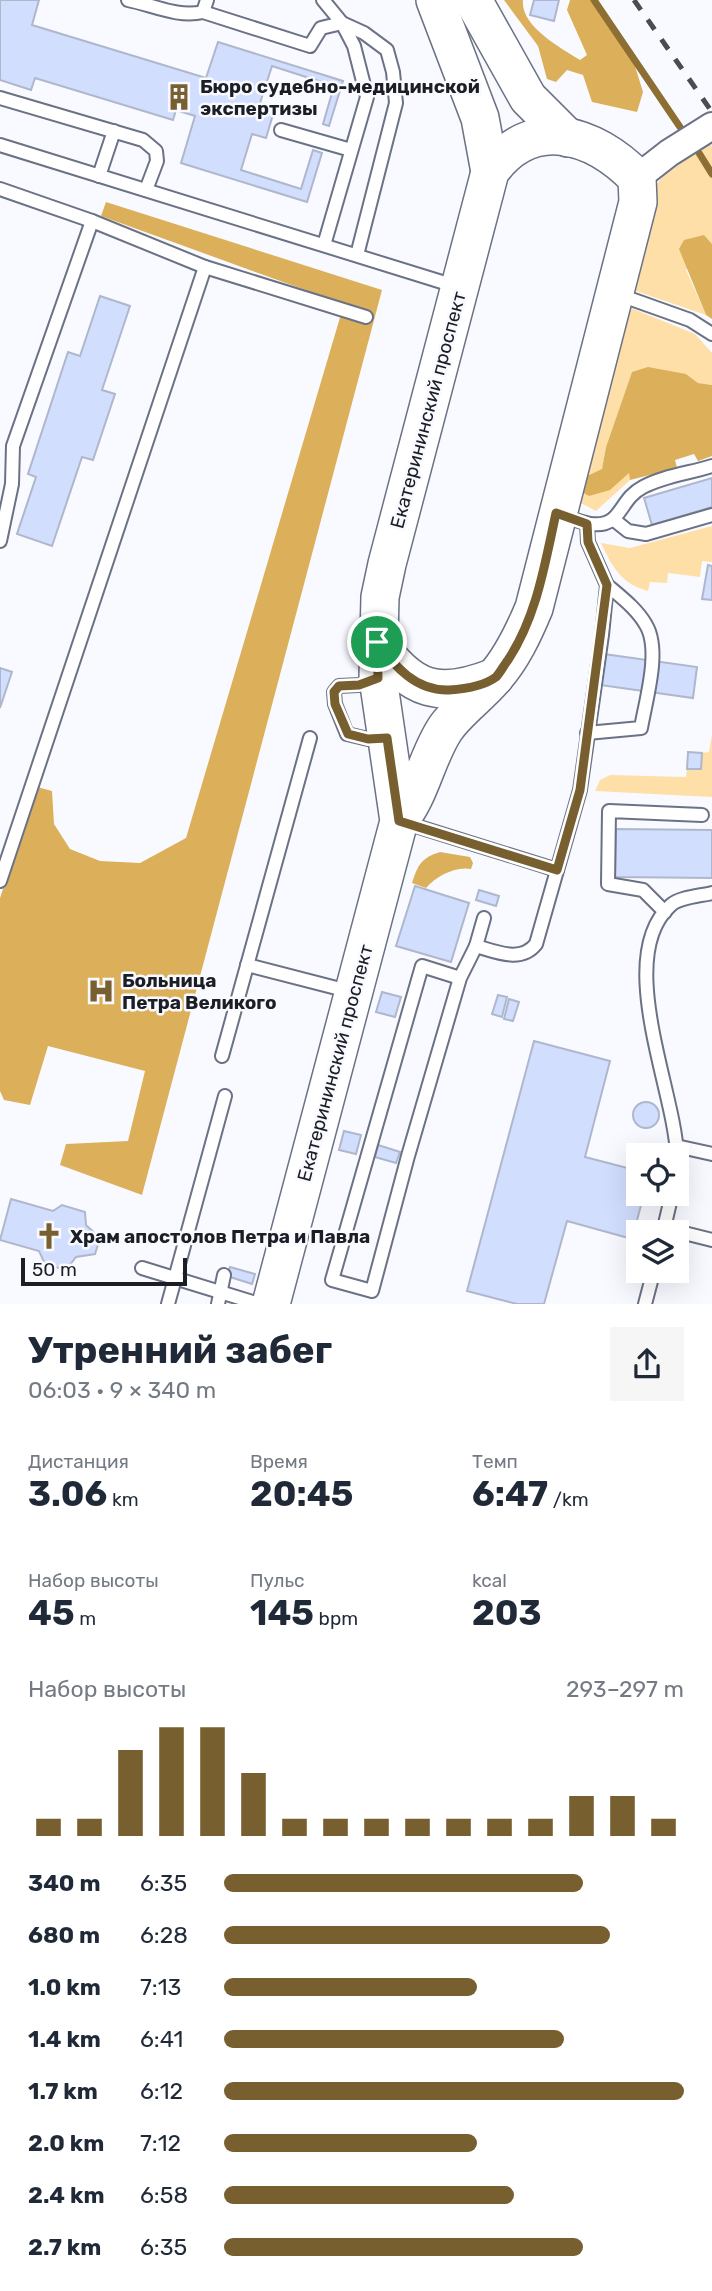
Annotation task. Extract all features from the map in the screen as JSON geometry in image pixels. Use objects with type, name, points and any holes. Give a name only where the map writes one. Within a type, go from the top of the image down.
[{"type":"street","points":[[435,0],[480,118],[490,172]]},
{"type":"street","points":[[473,0],[528,97],[568,138]]},
{"type":"street","points":[[637,178],[669,153],[712,126]]},
{"type":"street","name":"Екатерининский проспект","points":[[271,1304],[354,992],[368,909],[399,821],[410,808],[429,760],[446,728],[496,677],[524,631],[572,518],[614,293],[638,202],[637,178],[609,154],[568,138],[545,135],[522,141],[503,153],[490,172],[461,288],[403,477],[380,597],[377,642],[378,678],[399,821]]},
{"type":"street","points":[[377,642],[391,663],[414,682],[440,690],[466,689],[496,677]]},
{"type":"lane","points":[[128,0],[180,14],[205,6],[310,46],[321,29],[342,23],[364,33],[387,50],[393,72],[396,103],[357,256]]},
{"type":"lane","points":[[323,0],[342,23],[354,46],[367,97],[324,245]]},
{"type":"lane","points":[[0,98],[143,140],[156,151],[157,162],[146,190]]},
{"type":"lane","points":[[281,130],[351,150]]},
{"type":"lane","points":[[99,176],[114,131]]},
{"type":"lane","points":[[0,145],[461,288]]},
{"type":"lane","points":[[0,189],[92,220],[205,267],[366,317]]},
{"type":"lane","points":[[0,541],[12,484],[13,446],[92,220]]},
{"type":"lane","points":[[0,881],[205,267]]},
{"type":"lane","points":[[614,293],[690,320],[712,334]]},
{"type":"lane","points":[[572,518],[600,524],[613,519],[626,499],[644,486],[712,466]]},
{"type":"lane","points":[[613,519],[628,531],[646,534],[712,515]]},
{"type":"lane","points":[[572,518],[588,542],[607,585],[636,611],[647,625],[654,644],[641,728],[587,733]]},
{"type":"lane","points":[[476,946],[519,955],[529,953],[536,944],[580,790],[607,585]]},
{"type":"lane","points":[[222,1056],[310,738]]},
{"type":"lane","points":[[665,912],[643,890],[608,884],[609,811],[702,815]]},
{"type":"lane","points":[[399,821],[557,870]]},
{"type":"lane","points":[[674,1143],[647,1008],[649,951],[657,921],[673,903],[712,893]]},
{"type":"lane","points":[[460,978],[422,966],[332,1280],[372,1291],[460,978],[476,946],[484,918]]},
{"type":"lane","points":[[247,965],[354,992]]},
{"type":"lane","points":[[168,1304],[225,1096]]},
{"type":"lane","points":[[689,1152],[712,1154]]},
{"type":"lane","points":[[689,1235],[712,1240]]},
{"type":"lane","points":[[142,1268],[219,1298],[259,1304]]},
{"type":"lane","points":[[219,1298],[224,1275]]},
{"type":"lane","points":[[645,1304],[651,1283]]},
{"type":"shaded area","points":[[504,0],[523,0],[528,19],[535,27],[553,43],[580,60],[587,55],[567,10],[570,0],[591,0],[630,50],[643,92],[637,112],[592,102],[583,75],[567,70],[556,82],[547,79],[538,46]]},
{"type":"shaded area","points":[[710,144],[712,244],[704,235],[686,270],[706,315],[633,290],[643,226],[652,194],[668,171]]},
{"type":"shaded area","points":[[106,202],[382,290],[142,1195],[60,1165],[66,1144],[128,1141],[145,1071],[48,1046],[30,1105],[4,1100],[0,1091],[0,898],[37,787],[52,791],[54,824],[70,849],[100,861],[140,863],[186,838],[344,304],[101,216]]},
{"type":"shaded area","points":[[704,235],[712,244],[712,319],[706,315],[679,249],[684,240]]},
{"type":"shaded area","points":[[621,304],[695,334],[712,353],[712,385],[698,383],[686,374],[632,372],[606,447],[602,469],[630,472],[630,480],[596,511],[581,503],[573,492]]},
{"type":"shaded area","points":[[648,367],[686,374],[698,383],[712,385],[712,456],[698,461],[694,454],[675,460],[677,468],[630,480],[629,473],[610,490],[589,496],[582,492],[581,479],[602,469],[606,447],[632,372]]},
{"type":"shaded area","points":[[712,526],[712,562],[702,561],[700,577],[668,573],[667,583],[650,582],[648,591],[631,584],[618,573],[601,543],[630,548]]},
{"type":"shaded area","points":[[712,735],[712,797],[595,791],[600,780],[610,775],[686,777],[687,769],[701,769],[702,753],[709,752]]},
{"type":"shaded area","points":[[440,852],[470,857],[473,863],[471,869],[447,873],[426,888],[412,883],[421,863]]},
{"type":"building","name":"Бюро судебно-медицинской экспертизы","points":[[0,0],[39,0],[32,25],[206,78],[218,42],[343,81],[329,126],[323,124],[334,86],[272,66],[260,103],[275,108],[266,138],[252,134],[241,170],[301,189],[313,150],[322,153],[307,202],[181,163],[195,116],[176,110],[173,120],[35,78],[31,90],[0,80]]},
{"type":"building","points":[[534,0],[559,0],[554,21],[530,15]]},
{"type":"building","points":[[100,296],[130,306],[102,390],[115,394],[93,460],[82,457],[52,546],[17,534],[36,477],[28,474],[68,352],[80,356]]},
{"type":"building","points":[[712,478],[712,507],[652,525],[644,498]]},
{"type":"building","points":[[708,565],[712,566],[712,600],[702,599]]},
{"type":"building","points":[[604,654],[697,667],[693,698],[600,685]]},
{"type":"building","points":[[0,668],[12,672],[0,708]]},
{"type":"building","points":[[688,752],[702,753],[701,769],[687,769]]},
{"type":"building","points":[[616,829],[712,830],[712,878],[615,877]]},
{"type":"building","points":[[415,886],[469,903],[451,962],[396,946]]},
{"type":"building","points":[[479,890],[499,896],[496,906],[476,900]]},
{"type":"building","points":[[382,992],[401,997],[395,1017],[376,1012]]},
{"type":"building","points":[[498,995],[507,997],[502,1017],[492,1014]]},
{"type":"building","points":[[509,999],[519,1002],[513,1021],[504,1019]]},
{"type":"building","points":[[534,1041],[610,1061],[585,1157],[626,1168],[626,1206],[641,1206],[637,1220],[626,1220],[626,1237],[567,1221],[544,1304],[517,1304],[467,1291]]},
{"type":"building","points":[[646,1102],[655,1106],[659,1115],[655,1124],[646,1128],[637,1124],[633,1115],[637,1106]]},
{"type":"building","points":[[344,1131],[361,1135],[356,1154],[339,1150]]},
{"type":"building","points":[[378,1145],[400,1152],[396,1163],[375,1157]]},
{"type":"building","name":"Храм апостолов Петра и Павла","points":[[11,1199],[53,1211],[62,1205],[85,1212],[86,1225],[100,1238],[95,1254],[76,1257],[66,1270],[45,1264],[39,1251],[0,1240]]},
{"type":"building","points":[[230,1267],[255,1274],[252,1284],[227,1276]]},
{"type":"waterway","points":[[594,0],[680,127]]},
{"type":"waterway","points":[[699,153],[712,174]]},
{"type":"railway","points":[[634,0],[712,112]]},
{"type":"place","name":"Бюро судебно-медицинской экспертизы","points":[[179,97]]},
{"type":"place","name":"Больница Петра Великого","points":[[101,991]]},
{"type":"place","name":"Храм апостолов Петра и Павла","points":[[49,1236]]},
{"type":"route","points":[[556,513],[587,524],[588,542],[607,585],[580,790],[557,870],[399,821],[387,738],[368,739],[348,734],[335,704],[334,692],[339,686],[359,685],[378,678],[377,642],[391,663],[414,682],[440,690],[466,689],[496,677],[512,653],[534,608],[556,513]]}]
